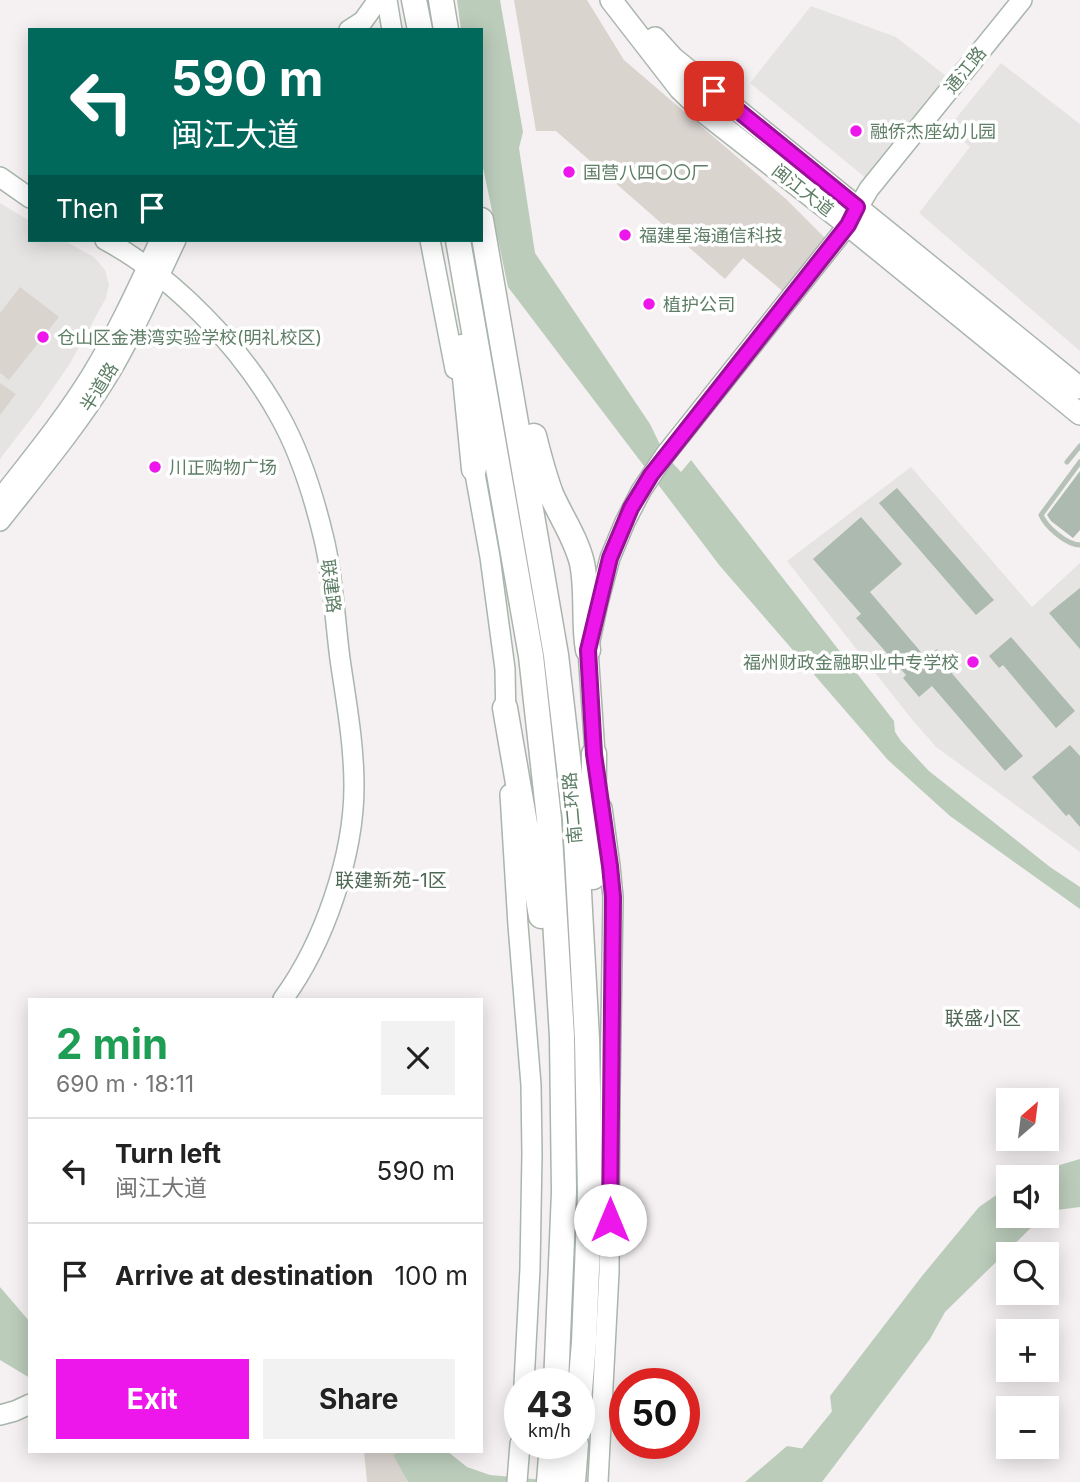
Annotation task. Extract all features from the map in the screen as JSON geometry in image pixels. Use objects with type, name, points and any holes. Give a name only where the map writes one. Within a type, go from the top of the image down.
[{"type":"highway","points":[[441,0],[446,28]]},
{"type":"highway","points":[[414,1],[419,28]]},
{"type":"highway","name":"南二环路","points":[[483,230],[556,655],[575,819],[587,1039],[590,1192],[582,1368]]},
{"type":"highway","points":[[459,251],[461,340],[474,469]]},
{"type":"highway","name":"南二环路","points":[[459,251],[531,656],[549,819],[562,1037],[564,1192],[556,1368]]},
{"type":"highway","points":[[489,260],[519,366],[545,478],[581,561],[588,650]]},
{"type":"highway","points":[[505,708],[562,1037]]},
{"type":"highway","points":[[587,1039],[593,902],[594,754]]},
{"type":"highway","points":[[549,1482],[551,1459]]},
{"type":"highway","points":[[573,1482],[575,1459]]},
{"type":"main road","points":[[352,28],[363,21],[378,0]]},
{"type":"main road","points":[[387,0],[392,28]]},
{"type":"main road","name":"闽江大道","points":[[611,0],[680,89],[705,113],[853,216],[1080,387]]},
{"type":"main road","name":"闽江大道","points":[[621,0],[673,58],[1080,414]]},
{"type":"main road","name":"通江路","points":[[599,1476],[610,1272],[613,897],[594,754],[588,650],[610,558],[631,508],[665,455],[853,216],[869,190],[1022,0]]},
{"type":"main road","points":[[0,177],[28,197]]},
{"type":"main road","name":"联建路","points":[[109,242],[153,271],[189,302],[255,376],[287,431],[303,469],[321,526],[351,740],[353,801],[344,858],[328,915],[305,964],[284,998]]},
{"type":"main road","name":"半道路","points":[[0,522],[102,385],[153,271],[160,242]]},
{"type":"main road","name":"半道路","points":[[0,499],[86,384],[126,312],[175,242]]},
{"type":"main road","points":[[430,242],[490,557],[505,669],[518,925],[531,1085],[531,1244],[525,1368]]},
{"type":"main road","points":[[0,1415],[28,1406]]},
{"type":"main road","points":[[518,1478],[519,1459]]},
{"type":"lane","points":[[1067,462],[1080,446]]},
{"type":"lane","points":[[1073,454],[1080,461],[1041,515],[1044,521],[1069,543],[1080,545]]},
{"type":"shaded area","points":[[457,0],[500,0],[523,132],[519,148],[535,253],[650,424],[665,455],[681,472],[691,460],[894,721],[895,732],[901,741],[929,771],[1050,867],[1080,887],[1080,909],[950,816],[888,760],[720,566],[508,287],[483,168],[483,28],[461,28]]},
{"type":"shaded area","points":[[514,0],[587,0],[624,60],[786,199],[827,240],[785,293],[743,258],[725,279],[556,131],[536,131]]},
{"type":"shaded area","name":"融侨杰座幼儿园","points":[[811,6],[896,37],[946,76],[867,179],[750,83]]},
{"type":"shaded area","points":[[1001,63],[1080,124],[1080,351],[919,213],[970,147],[948,128]]},
{"type":"shaded area","name":"仓山区金港湾实验学校(明礼校区)","points":[[0,203],[28,220],[28,242],[67,242],[94,257],[105,270],[109,285],[106,298],[69,365],[0,459]]},
{"type":"shaded area","points":[[20,287],[59,317],[9,380],[0,373],[0,313]]},
{"type":"shaded area","points":[[0,383],[16,394],[0,415]]},
{"type":"shaded area","name":"福州财政金融职业中专学校","points":[[911,467],[1032,607],[1080,563],[1080,852],[936,747],[787,561]]},
{"type":"shaded area","points":[[1080,1159],[1080,1207],[1059,1210],[1059,1165]]},
{"type":"shaded area","points":[[996,1195],[996,1228],[1031,1228],[1016,1242],[996,1242],[996,1262],[945,1312],[930,1339],[822,1482],[745,1482],[787,1446],[824,1452],[835,1438],[830,1396],[979,1207]]},
{"type":"shaded area","points":[[0,1287],[28,1320],[28,1377],[0,1360]]},
{"type":"shaded area","points":[[364,1453],[397,1453],[394,1455],[408,1482],[367,1482]]},
{"type":"shaded area","points":[[450,1453],[467,1467],[490,1475],[567,1482],[408,1482],[393,1455]]},
{"type":"building","points":[[1080,471],[1080,530],[1073,538],[1047,515]]},
{"type":"building","points":[[897,488],[994,600],[976,615],[879,503]]},
{"type":"building","points":[[861,517],[902,564],[870,592],[926,658],[937,649],[952,667],[949,670],[1023,756],[1005,771],[932,686],[919,697],[903,678],[906,675],[856,618],[861,614],[813,559]]},
{"type":"building","points":[[1080,588],[1080,649],[1049,613]]},
{"type":"building","points":[[1011,637],[1075,711],[1056,728],[1003,665],[999,668],[989,656]]},
{"type":"building","points":[[1070,745],[1080,756],[1080,827],[1069,814],[1066,816],[1032,777]]},
{"type":"waterway","points":[[782,1482],[805,1463],[852,1405]]},
{"type":"place","name":"融侨杰座幼儿园","points":[[856,131]]},
{"type":"place","name":"国营八四〇〇厂","points":[[569,172]]},
{"type":"place","name":"福建星海通信科技","points":[[625,235]]},
{"type":"place","name":"植护公司","points":[[649,304]]},
{"type":"place","name":"仓山区金港湾实验学校(明礼校区)","points":[[43,337]]},
{"type":"place","name":"川正购物广场","points":[[155,467]]},
{"type":"place","name":"福州财政金融职业中专学校","points":[[973,662]]},
{"type":"district","name":"联建新苑-1区","points":[[391,880]]},
{"type":"district","name":"联盛小区","points":[[983,1018]]},
{"type":"route","points":[[610,1220],[613,897],[594,754],[588,650],[604,577],[631,508],[651,475],[848,225],[857,207],[714,91]]}]
